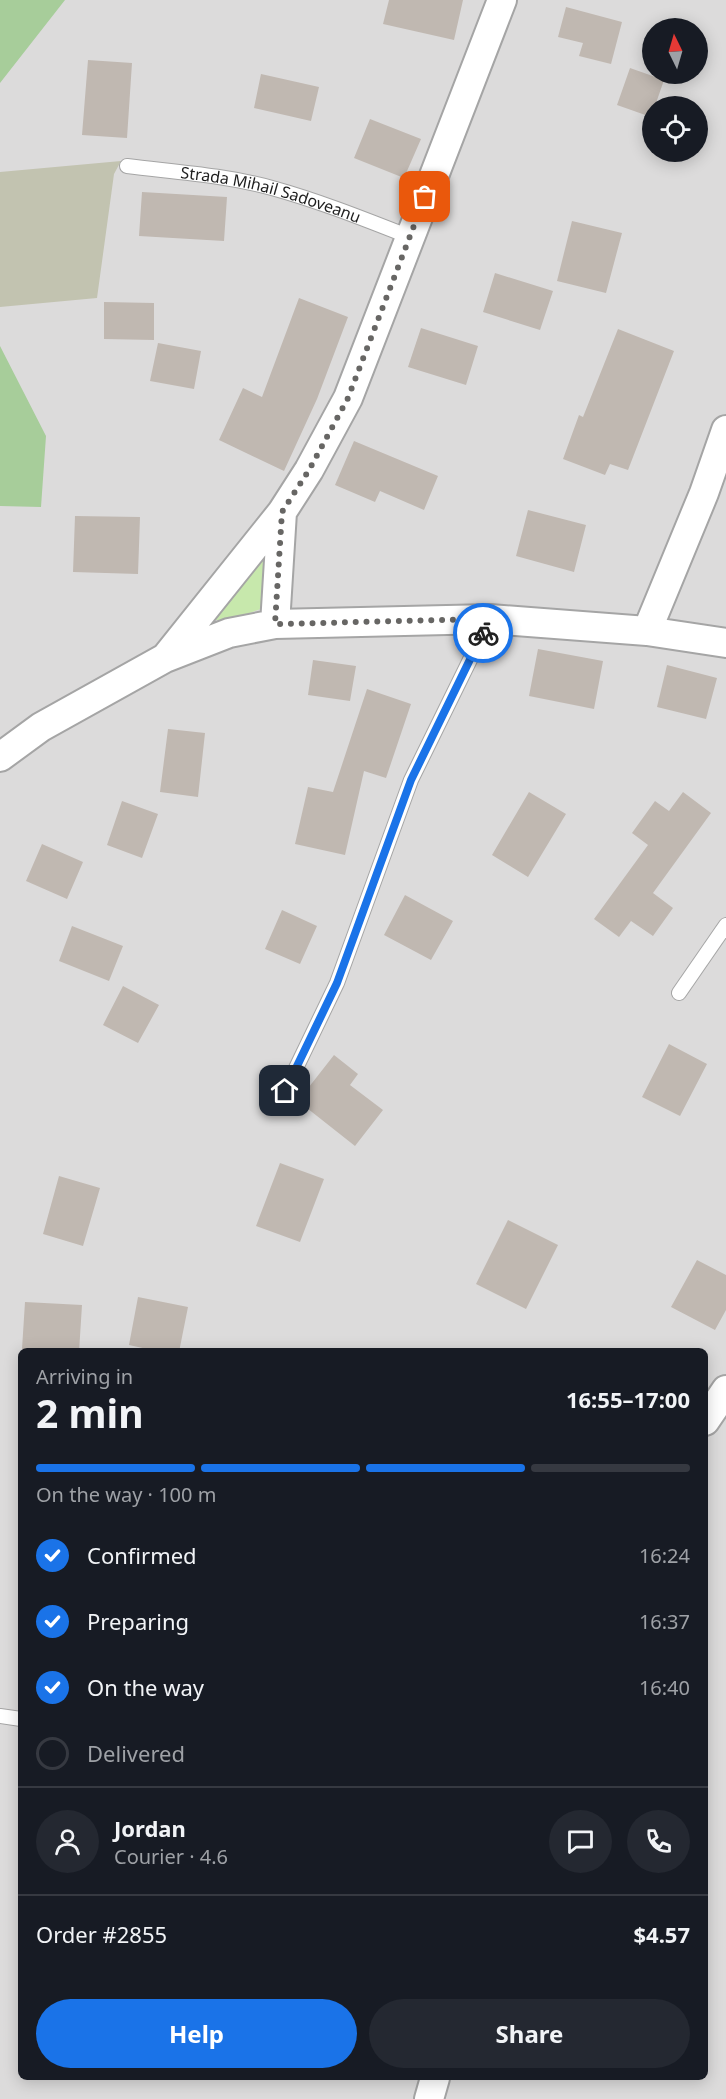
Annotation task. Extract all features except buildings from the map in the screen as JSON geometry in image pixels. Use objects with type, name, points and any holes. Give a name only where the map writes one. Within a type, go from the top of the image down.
[{"type":"street","points":[[165,658],[282,512],[309,470],[348,398],[502,0]]},
{"type":"street","points":[[647,632],[704,493],[726,430]]},
{"type":"street","points":[[275,624],[282,512]]},
{"type":"street","points":[[0,757],[40,727],[165,658],[229,633],[275,624],[490,619],[647,632],[726,643]]},
{"type":"street","points":[[708,1417],[726,1391]]},
{"type":"street","points":[[429,2099],[434,2080]]},
{"type":"lane","name":"Strada Mihail Sadoveanu","points":[[127,166],[206,176],[271,188],[351,214],[410,237]]},
{"type":"lane","points":[[285,1091],[337,983],[411,780],[490,619]]},
{"type":"lane","points":[[679,993],[726,925]]},
{"type":"lane","points":[[0,1716],[18,1719]]},
{"type":"shaded area","points":[[0,0],[726,0],[726,2099],[0,2099]]},
{"type":"shaded area","points":[[121,161],[114,174],[97,298],[0,307],[0,172]]},
{"type":"green space","points":[[0,0],[65,0],[0,83]]},
{"type":"green space","points":[[0,346],[46,436],[41,507],[0,506]]},
{"type":"green space","points":[[269,545],[264,608],[225,621],[207,619]]},
{"type":"way so far","points":[[425,197],[348,398],[309,470],[282,512],[275,624],[490,619],[483,633]]},
{"type":"route","points":[[285,1091],[337,983],[411,780],[483,633]]}]
